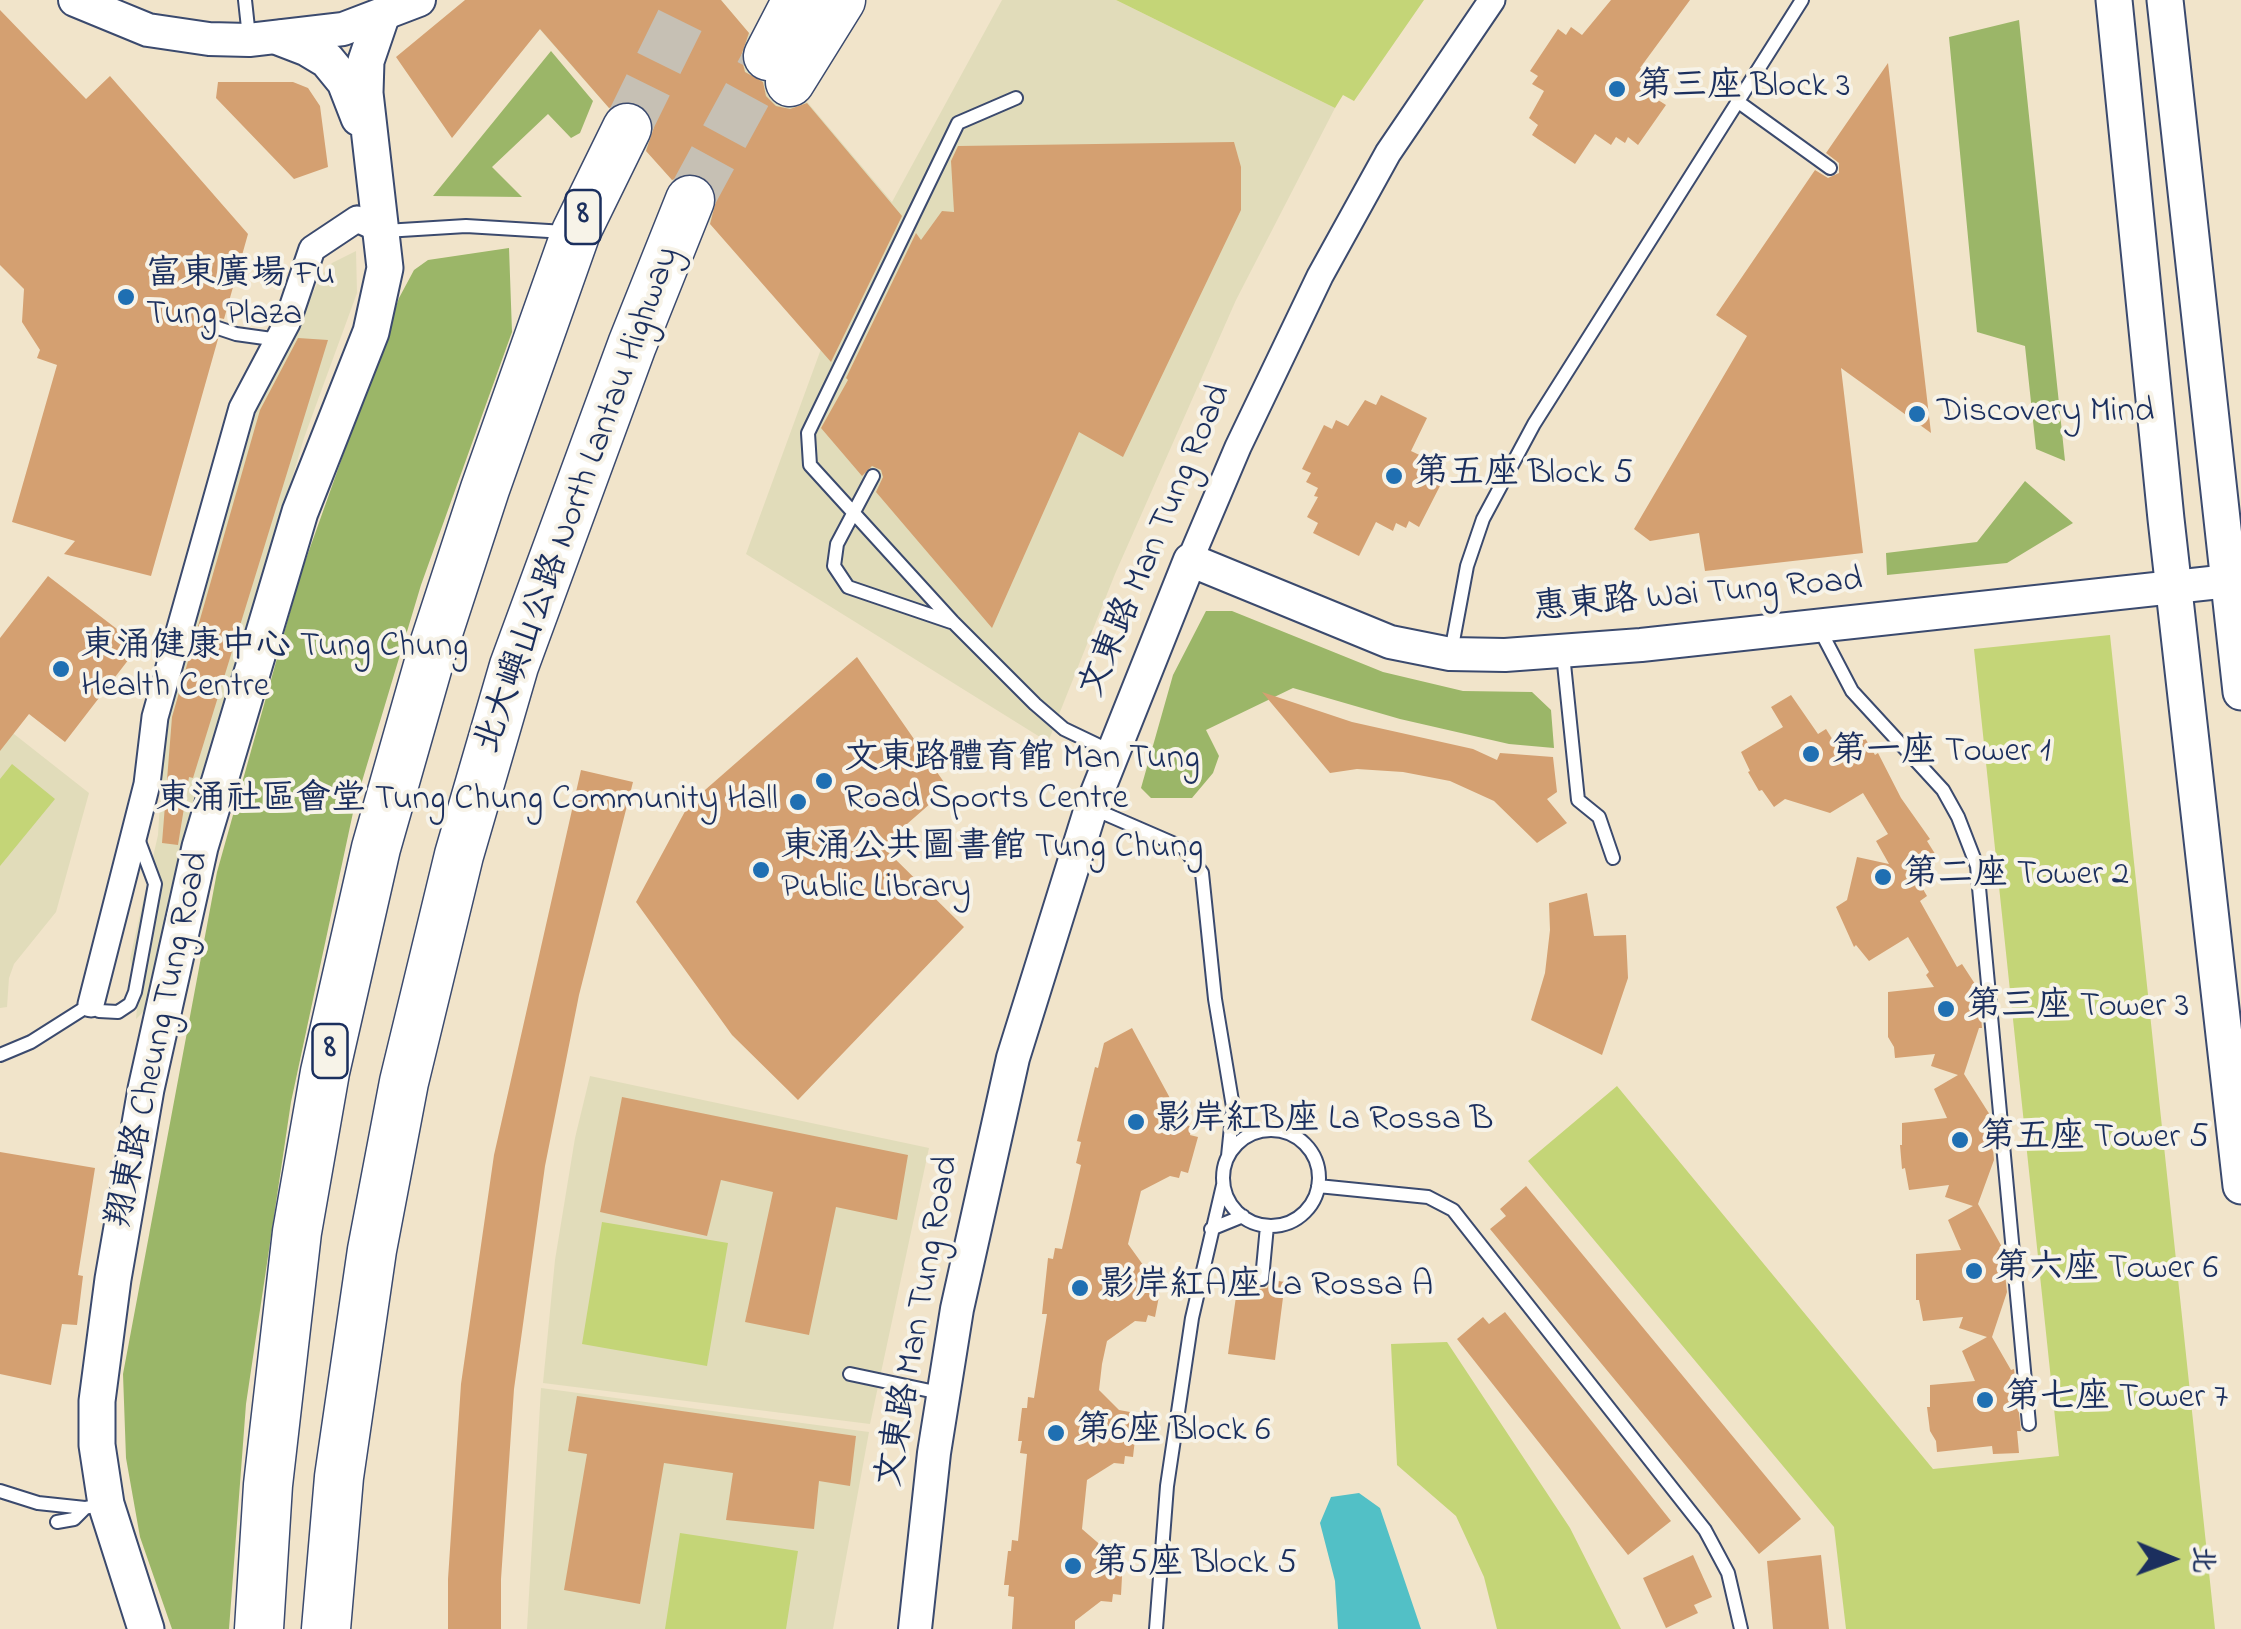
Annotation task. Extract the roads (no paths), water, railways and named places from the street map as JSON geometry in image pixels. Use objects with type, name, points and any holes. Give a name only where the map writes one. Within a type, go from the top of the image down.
[{"type":"highway","points":[[797,0],[779,69],[841,0]]},
{"type":"highway","name":"8","points":[[259,1629],[280,1355],[297,1232],[325,1072],[376,848],[484,488],[576,232],[627,128]]},
{"type":"highway","name":"北大嶼山公路 North Lantau Highway","points":[[326,1629],[339,1476],[372,1250],[408,1063],[459,855],[514,666],[632,345],[698,209]]},
{"type":"main road","points":[[2114,0],[2241,1186]]},
{"type":"main road","points":[[2164,0],[2241,692]]},
{"type":"main road","points":[[370,152],[366,61],[381,17]]},
{"type":"main road","points":[[265,39],[308,48],[339,72],[370,152]]},
{"type":"main road","name":"翔東路 Cheung Tung Road","points":[[146,1629],[95,1506],[97,1401],[113,1279],[146,1089],[200,847],[300,512],[371,332],[385,268],[370,152]]},
{"type":"street","points":[[75,0],[148,30],[209,39],[265,39],[343,28],[419,0]]},
{"type":"street","name":"文東路 Man Tung Road","points":[[914,1629],[957,1309],[1013,1058],[1091,808],[1244,435],[1329,260],[1388,153],[1492,0]]},
{"type":"street","points":[[91,1004],[136,834],[155,717],[248,396],[280,340],[312,249],[357,219],[383,231]]},
{"type":"street","name":"惠東路 Wai Tung Road","points":[[1190,560],[1390,642],[1450,654],[1563,651],[2229,581]]},
{"type":"lane","points":[[245,0],[265,39]]},
{"type":"lane","points":[[1450,654],[1468,566],[1483,519],[1534,424],[1802,0]]},
{"type":"lane","points":[[1016,98],[958,123],[808,433],[810,464],[953,622],[1064,729],[1112,752]]},
{"type":"lane","points":[[1737,101],[1830,168]]},
{"type":"lane","points":[[383,231],[466,226],[576,232]]},
{"type":"lane","points":[[212,326],[280,340]]},
{"type":"lane","points":[[873,476],[836,544],[834,566],[848,587],[953,622]]},
{"type":"lane","points":[[1818,626],[1852,692],[1942,790],[1964,829],[1977,866],[2029,1424]]},
{"type":"lane","points":[[1563,651],[1578,800],[1600,817],[1614,858]]},
{"type":"lane","points":[[1091,808],[1184,848],[1202,872],[1215,999],[1233,1107],[1223,1185],[1192,1318],[1168,1486],[1156,1629]]},
{"type":"lane","points":[[0,1055],[31,1042],[91,1004],[99,1011],[118,1012],[130,1004],[155,884],[136,834]]},
{"type":"lane","points":[[1233,1107],[1254,1132]]},
{"type":"lane","points":[[1223,1185],[1233,1208],[1267,1226],[1281,1224],[1306,1211],[1318,1186],[1318,1169],[1312,1153],[1287,1132],[1254,1132],[1228,1156]]},
{"type":"lane","points":[[1318,1186],[1428,1197],[1452,1210],[1705,1530],[1728,1574],[1741,1629]]},
{"type":"lane","points":[[1211,1229],[1242,1216]]},
{"type":"lane","points":[[1262,1278],[1267,1226]]},
{"type":"lane","points":[[850,1374],[943,1394]]},
{"type":"lane","points":[[0,1491],[38,1503],[95,1506]]},
{"type":"lane","points":[[56,1522],[74,1519],[95,1506]]},
{"type":"water","points":[[1359,1493],[1380,1508],[1421,1629],[1338,1629],[1335,1581],[1320,1523],[1331,1497]]},
{"type":"tunnel","points":[[627,128],[690,0]]},
{"type":"tunnel","points":[[690,200],[768,56]]},
{"type":"place","name":"第三座 Block 3","points":[[1617,89]]},
{"type":"place","name":"富東廣場 Fu Tung Plaza","points":[[126,297]]},
{"type":"place","name":"Discovery Mind","points":[[1917,414]]},
{"type":"place","name":"第五座 Block 5","points":[[1394,476]]},
{"type":"place","name":"東涌健康中心 Tung Chung Health Centre","points":[[61,669]]},
{"type":"place","name":"第一座 Tower 1","points":[[1811,754]]},
{"type":"place","name":"文東路體育館 Man Tung Road Sports Centre","points":[[824,781]]},
{"type":"place","name":"東涌社區會堂 Tung Chung Community Hall","points":[[798,802]]},
{"type":"place","name":"東涌公共圖書館 Tung Chung Public Library","points":[[761,870]]},
{"type":"place","name":"第二座 Tower 2","points":[[1883,877]]},
{"type":"place","name":"第三座 Tower 3","points":[[1946,1009]]},
{"type":"place","name":"影岸紅B座 La Rossa B","points":[[1136,1122]]},
{"type":"place","name":"第五座 Tower 5","points":[[1960,1140]]},
{"type":"place","name":"第六座 Tower 6","points":[[1974,1271]]},
{"type":"place","name":"影岸紅A座 La Rossa A","points":[[1080,1288]]},
{"type":"place","name":"第七座 Tower 7","points":[[1985,1400]]},
{"type":"place","name":"第6座 Block 6","points":[[1056,1433]]},
{"type":"place","name":"第5座 Block 5","points":[[1073,1566]]}]
